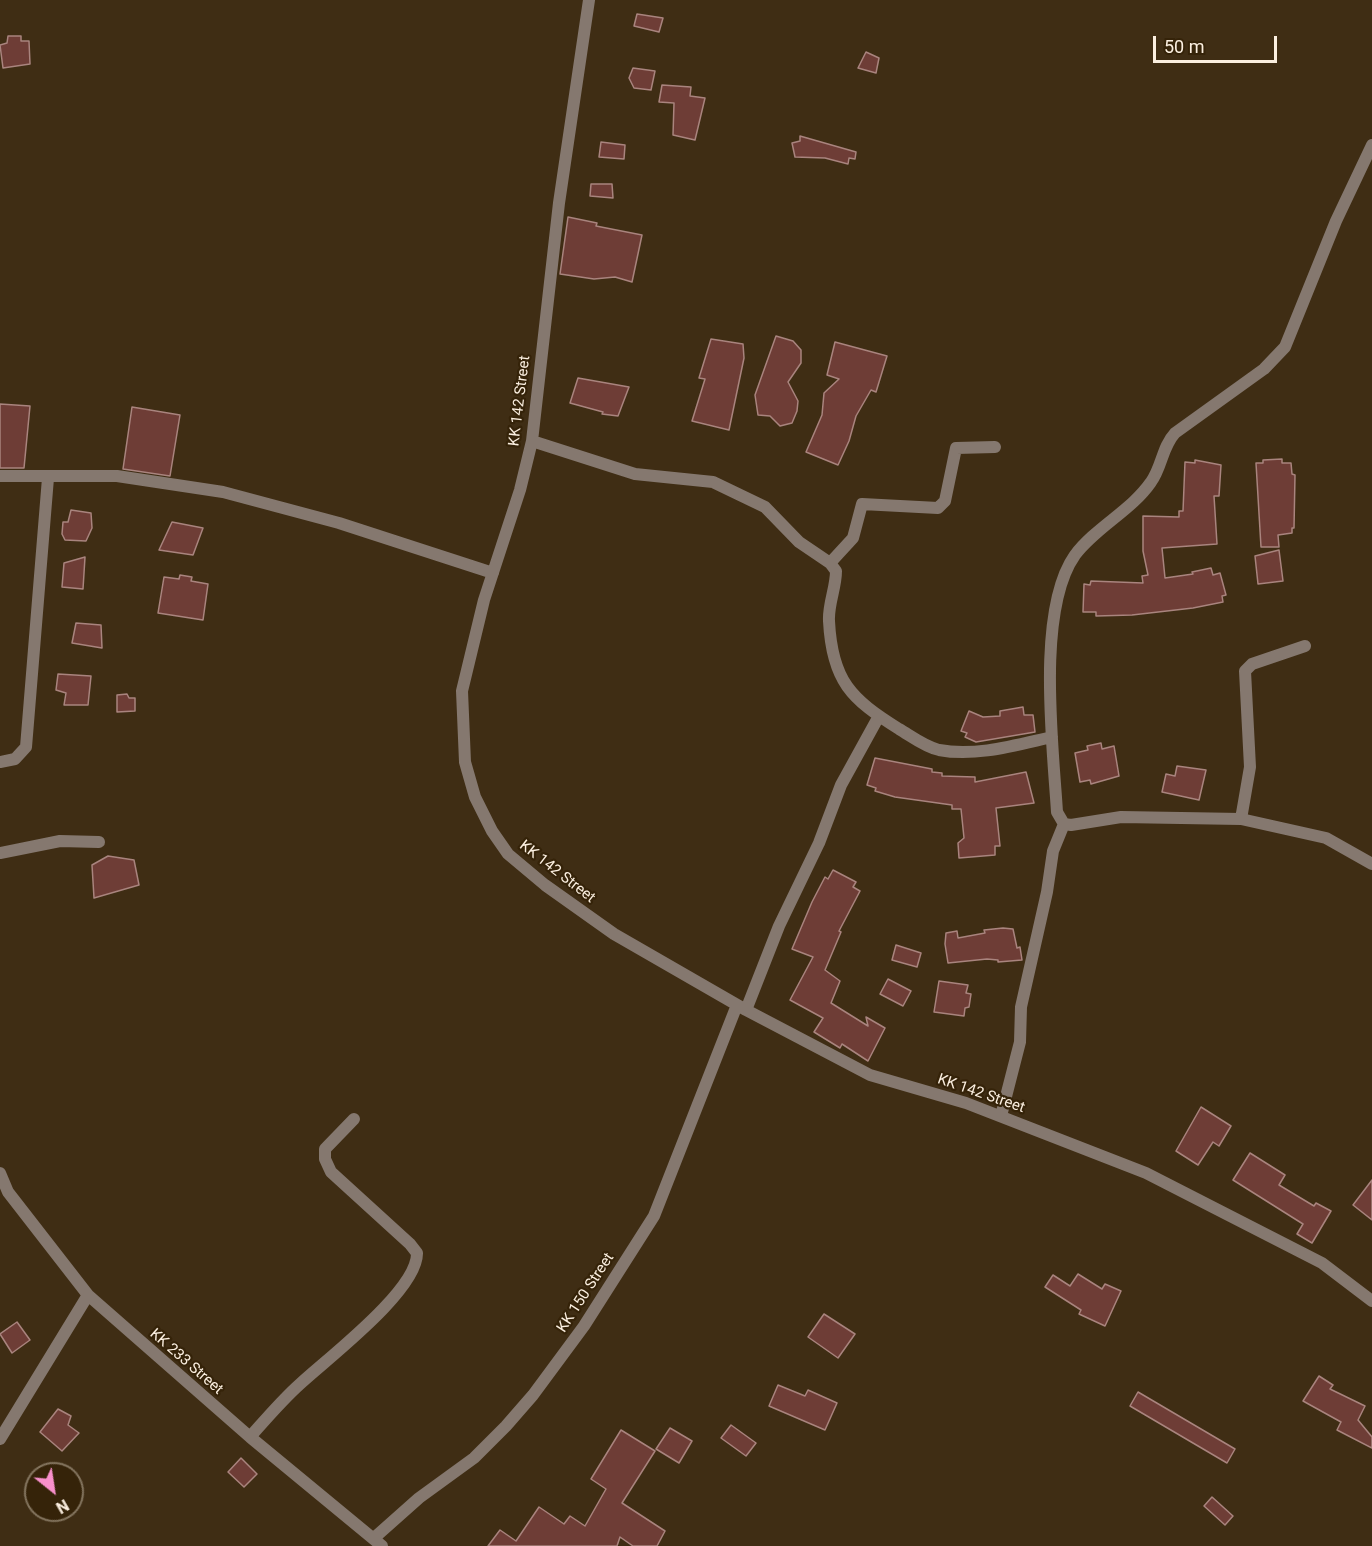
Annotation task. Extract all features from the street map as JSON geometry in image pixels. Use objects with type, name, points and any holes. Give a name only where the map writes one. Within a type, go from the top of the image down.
[{"type":"street","name":"KK 142 Street","points":[[589,0],[559,203],[532,441],[520,490],[493,573],[462,691],[465,762],[472,788],[492,831],[508,854],[545,885],[614,934],[742,1007],[870,1075],[1001,1116],[1146,1173],[1322,1263],[1372,1301]]},
{"type":"street","points":[[1064,824],[1057,812],[1050,654],[1059,595],[1067,570],[1084,544],[1152,482],[1169,439],[1264,369],[1286,347],[1336,221],[1372,145]]},
{"type":"street","points":[[532,441],[635,474],[713,482],[765,507],[799,542],[830,563],[836,575],[829,620],[842,678],[854,697],[879,717],[938,750],[978,752],[1052,737]]},
{"type":"street","points":[[830,563],[853,538],[862,504],[938,508],[945,501],[956,448],[995,447]]},
{"type":"street","points":[[0,476],[48,478],[117,476],[223,492],[339,523],[493,573]]},
{"type":"street","points":[[0,762],[15,759],[27,747],[48,478]]},
{"type":"street","points":[[1241,819],[1250,767],[1245,671],[1252,664],[1305,646]]},
{"type":"street","name":"KK 150 Street","points":[[378,1542],[419,1498],[474,1458],[533,1395],[584,1326],[654,1216],[742,1007],[819,843],[842,785],[879,717]]},
{"type":"street","points":[[1064,824],[1071,825],[1121,817],[1241,819],[1326,838],[1372,864]]},
{"type":"street","points":[[1001,1116],[1020,1042],[1020,1007],[1047,892],[1053,851],[1064,824]]},
{"type":"street","points":[[0,853],[60,841],[99,842]]},
{"type":"street","points":[[250,1437],[298,1385],[379,1314],[407,1281],[417,1261],[417,1253],[410,1244],[339,1179],[325,1159],[325,1149],[354,1119]]},
{"type":"street","name":"KK 233 Street","points":[[0,1173],[4,1195],[88,1295],[250,1437],[378,1542]]},
{"type":"street","points":[[0,1439],[88,1295]]},
{"type":"building","points":[[637,14],[663,18],[659,32],[634,26]]},
{"type":"building","points":[[8,36],[21,36],[21,41],[29,41],[30,64],[3,68],[0,45],[7,43]]},
{"type":"building","points":[[866,52],[879,58],[876,73],[858,68]]},
{"type":"building","points":[[633,68],[655,71],[651,90],[634,88],[629,78]]},
{"type":"building","points":[[662,85],[691,87],[690,96],[705,98],[695,140],[673,135],[674,103],[659,102]]},
{"type":"building","points":[[800,136],[856,152],[855,159],[849,158],[848,164],[825,158],[795,157],[792,143],[800,141]]},
{"type":"building","points":[[601,142],[625,145],[624,159],[599,157]]},
{"type":"building","points":[[591,184],[612,184],[613,198],[590,196]]},
{"type":"building","points":[[568,217],[597,223],[596,226],[642,235],[632,282],[615,277],[594,279],[560,274]]},
{"type":"building","points":[[776,336],[793,341],[801,350],[801,363],[788,382],[798,401],[797,411],[792,423],[780,426],[770,416],[758,415],[755,395]]},
{"type":"building","points":[[711,339],[743,344],[744,358],[729,430],[692,421],[705,379],[699,378]]},
{"type":"building","points":[[835,342],[887,356],[876,392],[871,390],[856,416],[849,441],[838,465],[806,452],[822,415],[824,393],[839,379],[827,375]]},
{"type":"building","points":[[578,378],[629,387],[618,416],[602,414],[603,412],[570,403]]},
{"type":"building","points":[[0,404],[30,406],[24,468],[0,468]]},
{"type":"building","points":[[132,407],[180,415],[170,476],[123,469]]},
{"type":"building","points":[[1282,459],[1282,463],[1291,463],[1292,474],[1295,475],[1294,528],[1292,528],[1292,533],[1278,535],[1279,547],[1261,547],[1256,463],[1263,463],[1263,460]]},
{"type":"building","points":[[1195,460],[1221,465],[1219,496],[1214,496],[1217,544],[1162,548],[1165,578],[1193,574],[1192,572],[1211,568],[1213,575],[1220,573],[1226,595],[1222,596],[1223,602],[1132,615],[1096,616],[1096,612],[1083,612],[1084,584],[1090,585],[1091,581],[1143,583],[1142,576],[1148,575],[1143,551],[1143,516],[1179,517],[1179,511],[1183,511],[1185,462],[1195,463]]},
{"type":"building","points":[[71,510],[91,513],[92,528],[86,541],[65,540],[62,534],[63,522],[68,522]]},
{"type":"building","points":[[172,522],[203,528],[193,555],[159,550]]},
{"type":"building","points":[[1279,550],[1283,581],[1258,584],[1255,556]]},
{"type":"building","points":[[85,557],[83,589],[62,587],[64,563]]},
{"type":"building","points":[[180,575],[192,577],[191,581],[208,584],[203,620],[158,613],[164,577],[179,579]]},
{"type":"building","points":[[76,623],[101,625],[102,648],[72,643]]},
{"type":"building","points":[[58,674],[91,676],[88,705],[64,705],[66,693],[56,690]]},
{"type":"building","points":[[127,694],[129,698],[135,698],[135,711],[117,712],[117,695]]},
{"type":"building","points":[[1023,707],[1024,715],[1033,715],[1035,732],[976,742],[965,737],[967,733],[961,731],[969,711],[983,717],[1000,716],[1000,711]]},
{"type":"building","points":[[1101,743],[1102,749],[1114,746],[1119,776],[1091,784],[1090,780],[1080,782],[1075,753],[1088,750],[1087,746]]},
{"type":"building","points":[[875,758],[932,769],[932,772],[942,773],[942,776],[975,777],[975,782],[1026,772],[1034,803],[996,808],[1000,846],[995,846],[995,855],[959,858],[958,843],[964,838],[961,809],[952,809],[952,805],[895,797],[875,791],[876,788],[867,785]]},
{"type":"building","points":[[1177,766],[1206,770],[1199,800],[1162,792],[1166,774],[1175,776]]},
{"type":"building","points":[[108,856],[134,860],[139,885],[94,898],[92,865]]},
{"type":"building","points":[[833,870],[856,882],[853,887],[860,891],[839,931],[841,932],[825,970],[840,981],[831,1003],[868,1026],[866,1017],[885,1028],[868,1061],[842,1044],[840,1048],[814,1032],[823,1018],[790,1000],[813,957],[792,949],[812,902],[825,877],[828,879]]},
{"type":"building","points":[[1013,929],[1022,960],[998,962],[998,960],[987,959],[948,963],[946,933],[957,931],[958,938],[985,933],[984,930]]},
{"type":"building","points":[[896,945],[921,953],[917,967],[892,960]]},
{"type":"building","points":[[888,979],[911,991],[903,1006],[880,994]]},
{"type":"building","points":[[939,981],[968,985],[966,993],[971,994],[969,1007],[965,1008],[964,1016],[934,1012]]},
{"type":"building","points":[[1201,1107],[1231,1126],[1219,1146],[1213,1142],[1198,1165],[1176,1151]]},
{"type":"building","points":[[1250,1153],[1285,1175],[1279,1185],[1314,1206],[1316,1203],[1331,1211],[1312,1243],[1297,1234],[1303,1224],[1233,1180]]},
{"type":"building","points":[[1372,1180],[1372,1220],[1353,1205]]},
{"type":"building","points":[[1078,1274],[1102,1289],[1105,1284],[1121,1291],[1105,1326],[1079,1314],[1081,1310],[1045,1287],[1053,1275],[1070,1286]]},
{"type":"building","points":[[824,1314],[855,1334],[838,1358],[808,1337]]},
{"type":"building","points":[[17,1322],[30,1340],[12,1353],[0,1334]]},
{"type":"building","points":[[1319,1376],[1333,1385],[1330,1389],[1365,1406],[1358,1420],[1372,1437],[1372,1448],[1337,1430],[1341,1422],[1303,1401]]},
{"type":"building","points":[[778,1385],[805,1396],[808,1390],[837,1403],[825,1430],[769,1406]]},
{"type":"building","points":[[1138,1392],[1235,1449],[1227,1463],[1130,1406]]},
{"type":"building","points":[[58,1409],[71,1416],[68,1425],[79,1433],[62,1451],[40,1432]]},
{"type":"building","points":[[731,1425],[756,1443],[746,1456],[721,1438]]},
{"type":"building","points":[[670,1428],[692,1441],[679,1463],[656,1449]]},
{"type":"building","points":[[621,1430],[655,1451],[622,1503],[665,1531],[657,1546],[633,1546],[620,1537],[617,1546],[488,1546],[500,1530],[516,1541],[539,1507],[564,1524],[570,1516],[585,1526],[606,1489],[591,1479]]},
{"type":"building","points":[[241,1458],[257,1474],[244,1487],[228,1472]]},
{"type":"building","points":[[1212,1497],[1233,1516],[1225,1525],[1204,1506]]}]
